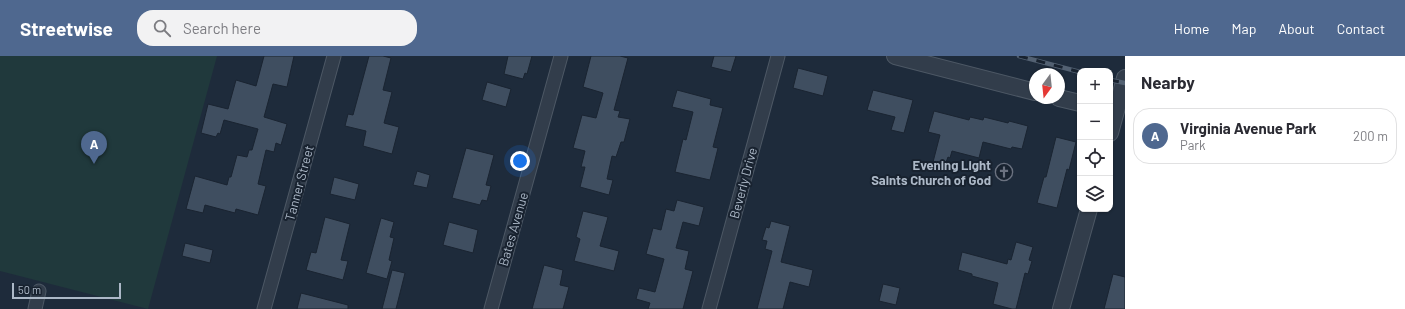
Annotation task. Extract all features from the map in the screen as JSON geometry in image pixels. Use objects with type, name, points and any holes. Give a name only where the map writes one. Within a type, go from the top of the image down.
[{"type":"street","name":"Tanner Street","points":[[264,309],[334,56]]},
{"type":"street","name":"Bates Avenue","points":[[491,309],[561,56]]},
{"type":"street","name":"Beverly Drive","points":[[709,309],[778,56]]},
{"type":"street","points":[[895,56],[1029,90]]},
{"type":"street","points":[[1113,124],[1125,78]]},
{"type":"street","points":[[1065,99],[1077,102]]},
{"type":"street","points":[[1061,309],[1088,212]]},
{"type":"street","points":[[35,309],[40,291]]},
{"type":"green space","points":[[0,56],[217,56],[148,309],[0,271]]},
{"type":"building","points":[[264,56],[294,56],[287,87],[273,84],[264,117],[287,124],[281,145],[276,143],[274,152],[266,150],[258,184],[266,186],[258,215],[236,209],[235,213],[205,205],[203,213],[186,209],[195,176],[227,185],[229,177],[231,177],[237,155],[247,157],[249,150],[252,150],[258,129],[224,120],[220,134],[218,133],[216,137],[201,133],[208,104],[228,109],[236,80],[256,86]]},
{"type":"building","points":[[369,56],[383,56],[391,58],[383,90],[392,92],[384,123],[399,127],[392,154],[363,146],[366,131],[345,126],[348,114],[353,115]]},
{"type":"building","points":[[508,56],[532,56],[527,74],[525,73],[523,79],[504,74]]},
{"type":"building","points":[[591,56],[620,56],[628,58],[614,110],[620,111],[618,117],[630,119],[624,142],[621,142],[616,157],[612,156],[607,179],[613,180],[609,195],[580,187],[585,167],[581,167],[585,151],[573,148],[582,115],[596,118],[603,93],[583,87]]},
{"type":"building","points":[[714,56],[736,56],[731,72],[711,67]]},
{"type":"building","points":[[798,68],[828,76],[823,96],[793,88]]},
{"type":"building","points":[[487,82],[511,89],[506,107],[482,100]]},
{"type":"building","points":[[677,90],[711,99],[710,105],[723,108],[713,147],[718,148],[710,180],[675,172],[683,139],[686,140],[693,112],[672,107]]},
{"type":"building","points":[[873,90],[913,100],[904,133],[891,130],[895,117],[867,110]]},
{"type":"building","points":[[934,111],[969,120],[970,117],[983,120],[984,117],[1028,126],[1022,149],[1012,147],[1011,149],[983,142],[979,158],[952,151],[950,158],[948,157],[945,165],[933,162],[940,135],[928,132]]},
{"type":"building","points":[[1056,137],[1076,142],[1057,208],[1037,203],[1044,177],[1046,177]]},
{"type":"building","points":[[466,148],[494,155],[486,185],[491,186],[487,201],[482,200],[480,205],[452,198]]},
{"type":"building","points":[[417,171],[430,175],[427,188],[413,185]]},
{"type":"building","points":[[334,177],[359,184],[355,200],[330,194]]},
{"type":"building","points":[[677,200],[704,207],[699,226],[683,222],[676,248],[689,251],[685,269],[693,271],[683,309],[648,309],[650,303],[636,299],[639,288],[655,292],[664,259],[646,254],[653,228],[661,230],[666,209],[674,211]]},
{"type":"building","points":[[583,211],[608,217],[600,246],[619,251],[614,271],[574,261],[580,239],[576,237]]},
{"type":"building","points":[[325,217],[350,224],[341,260],[348,261],[343,280],[306,270],[311,252],[316,253]]},
{"type":"building","points":[[381,218],[394,222],[390,237],[394,238],[389,260],[392,261],[387,279],[366,273]]},
{"type":"building","points":[[771,221],[790,226],[781,262],[813,270],[809,287],[790,282],[783,309],[757,309],[772,251],[765,249],[767,241],[762,240],[766,227],[769,228]]},
{"type":"building","points":[[449,222],[478,230],[473,253],[443,245]]},
{"type":"building","points":[[1016,242],[1033,247],[1029,260],[1032,261],[1028,274],[1025,273],[1016,309],[1012,309],[993,304],[998,283],[972,276],[972,274],[958,270],[962,252],[1007,264],[1008,259],[1011,260]]},
{"type":"building","points":[[185,243],[213,250],[210,263],[182,256]]},
{"type":"building","points":[[544,265],[563,270],[560,285],[569,287],[563,309],[532,309]]},
{"type":"building","points":[[392,270],[405,273],[396,309],[382,309]]},
{"type":"building","points":[[1113,274],[1125,277],[1125,309],[1104,309]]},
{"type":"building","points":[[883,284],[900,288],[896,305],[879,301]]},
{"type":"building","points":[[301,293],[348,305],[348,309],[297,309]]},
{"type":"railway","points":[[1019,56],[1077,71]]},
{"type":"railway","points":[[1113,81],[1125,83]]},
{"type":"place","name":"Virginia Avenue Park","points":[[94,164]]},
{"type":"place","name":"Evening Light Saints Church of God","points":[[1004,172]]}]
